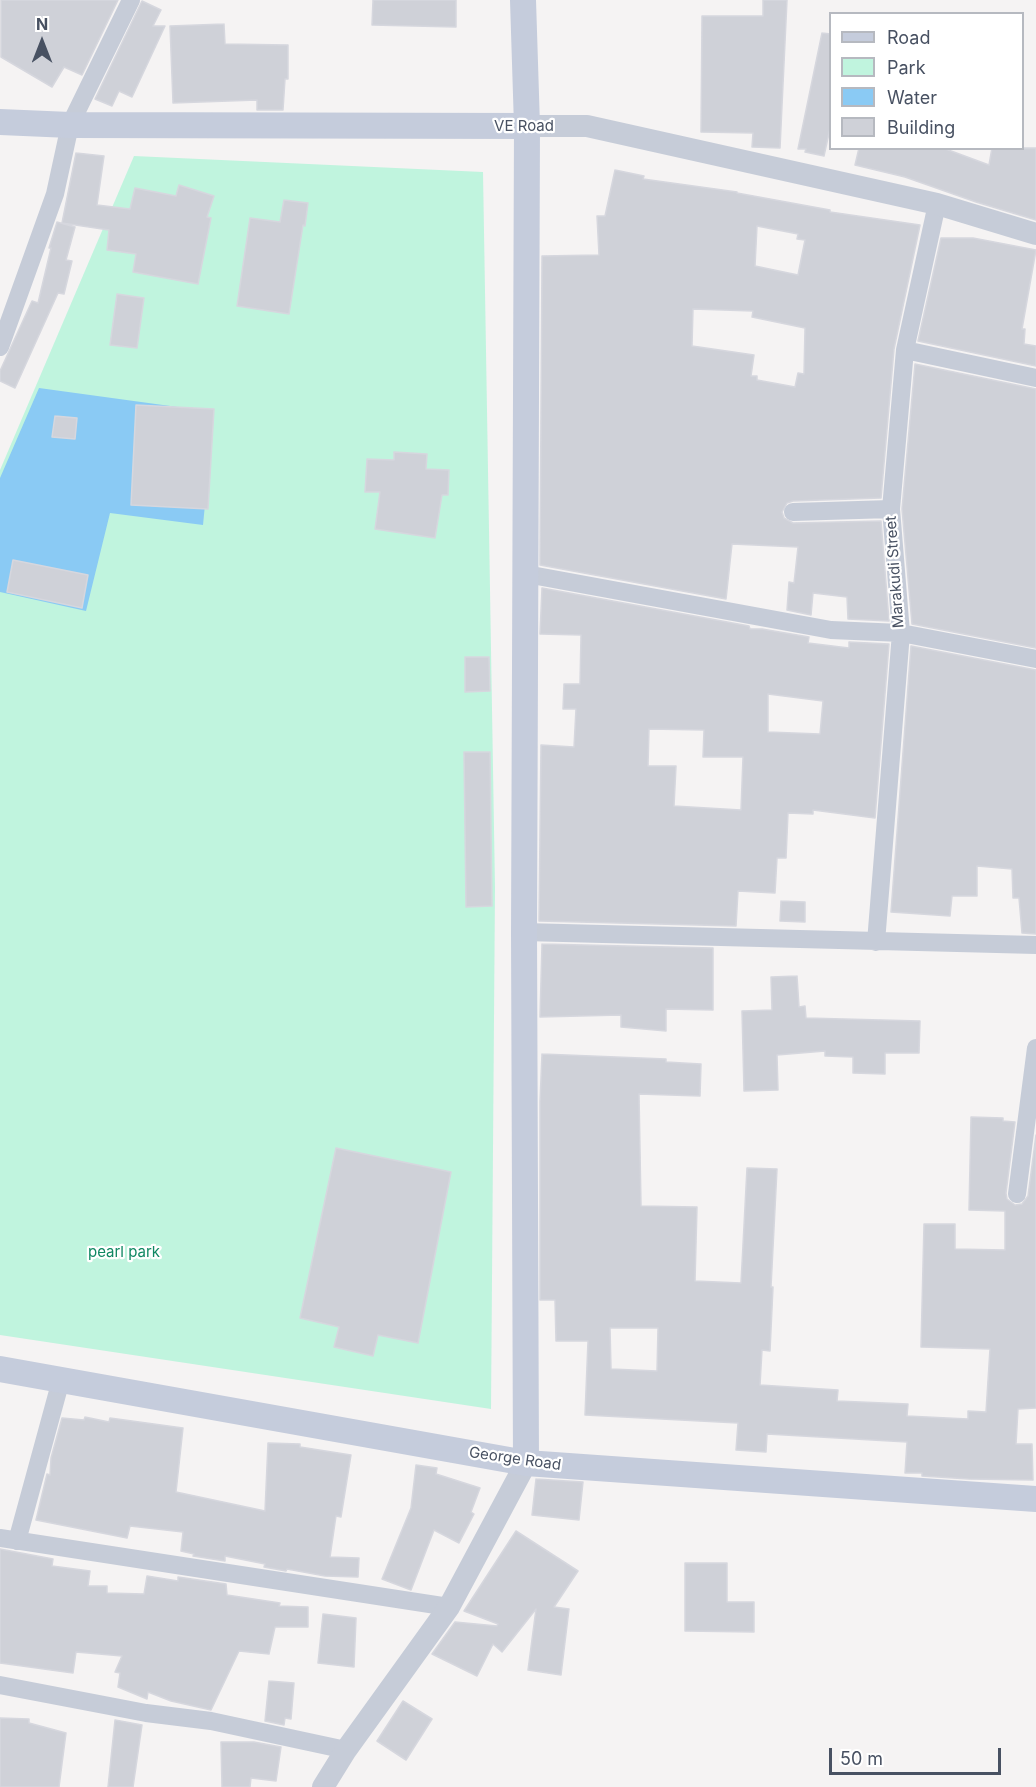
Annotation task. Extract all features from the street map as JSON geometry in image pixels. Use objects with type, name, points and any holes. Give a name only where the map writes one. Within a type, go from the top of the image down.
[{"type":"main road","points":[[523,0],[527,126],[524,932],[526,1463]]},
{"type":"main road","name":"VE Road","points":[[0,122],[70,125],[527,126]]},
{"type":"main road","name":"George Road","points":[[0,1369],[526,1463],[1036,1499]]},
{"type":"street","points":[[0,347],[55,194],[70,125],[131,0]]},
{"type":"street","name":"VE Road","points":[[527,126],[587,126],[937,204],[1036,234]]},
{"type":"street","name":"Marakudi Street","points":[[876,942],[900,633],[891,509],[905,350],[937,204]]},
{"type":"street","points":[[905,350],[1036,378]]},
{"type":"street","points":[[793,512],[891,509]]},
{"type":"street","points":[[526,574],[831,630],[900,633],[1036,659]]},
{"type":"street","points":[[524,932],[1036,945]]},
{"type":"street","points":[[1017,1194],[1033,1098],[1036,1048]]},
{"type":"street","points":[[62,1380],[8,1540],[449,1606]]},
{"type":"street","points":[[323,1787],[346,1750],[449,1606],[526,1463]]},
{"type":"street","points":[[0,1685],[146,1713],[211,1721],[346,1750]]},
{"type":"green space","name":"pearl park","points":[[134,156],[483,172],[495,888],[491,1409],[0,1335],[0,470]]},
{"type":"water","points":[[39,388],[214,412],[203,525],[110,513],[86,611],[0,592],[0,478]]},
{"type":"building","points":[[1,0],[118,0],[82,75],[64,67],[52,87],[1,57]]},
{"type":"building","points":[[373,0],[456,0],[456,27],[372,25]]},
{"type":"building","points":[[763,0],[787,0],[780,148],[752,147],[753,133],[701,132],[702,16],[763,16]]},
{"type":"building","points":[[142,1],[161,10],[153,26],[165,26],[132,97],[119,91],[112,106],[95,99]]},
{"type":"building","points":[[224,24],[225,44],[288,45],[288,79],[285,79],[283,110],[257,110],[257,100],[173,103],[170,26]]},
{"type":"building","points":[[822,33],[829,34],[829,133],[824,156],[805,152],[806,149],[798,149]]},
{"type":"building","points":[[1036,148],[1036,220],[905,177],[855,165],[859,150],[948,150],[989,165],[992,150]]},
{"type":"building","points":[[76,153],[104,156],[97,205],[130,209],[135,188],[176,196],[179,185],[214,196],[207,217],[211,218],[198,284],[133,272],[136,254],[107,250],[109,230],[62,223]]},
{"type":"building","points":[[615,170],[644,176],[643,179],[737,192],[830,210],[830,212],[920,225],[894,349],[881,498],[793,501],[787,503],[782,512],[784,518],[793,523],[881,521],[889,621],[848,619],[847,597],[813,593],[811,615],[787,610],[789,582],[794,583],[798,547],[732,544],[726,599],[540,565],[542,256],[599,255],[597,216],[605,216]],"holes":[[[757,226],[798,234],[797,239],[805,240],[798,275],[755,266]],[[693,309],[753,311],[752,317],[805,328],[804,374],[798,373],[795,387],[757,380],[757,376],[751,376],[754,355],[692,346]]]},
{"type":"building","points":[[284,200],[308,203],[289,314],[237,306],[250,218],[280,222]]},
{"type":"building","points":[[57,222],[75,227],[66,260],[72,261],[64,294],[58,293],[15,388],[0,381],[0,371],[32,301],[38,303],[51,248],[49,248]]},
{"type":"building","points":[[941,238],[973,238],[1036,250],[1022,329],[1025,329],[1024,344],[1036,346],[1036,366],[918,341]]},
{"type":"building","points":[[117,294],[144,298],[137,348],[110,345]]},
{"type":"building","points":[[915,364],[1036,389],[1036,648],[912,624],[902,509]]},
{"type":"building","points":[[136,405],[214,409],[208,509],[131,505]]},
{"type":"building","points":[[55,416],[77,418],[75,439],[52,437]]},
{"type":"building","points":[[394,452],[427,454],[426,469],[449,470],[448,495],[442,495],[435,538],[375,529],[380,492],[365,492],[367,459],[394,460]]},
{"type":"building","points":[[13,560],[88,575],[82,608],[7,592]]},
{"type":"building","points":[[542,588],[749,626],[750,629],[809,637],[808,643],[849,648],[849,642],[889,644],[875,818],[813,810],[813,814],[788,813],[786,858],[777,858],[775,893],[738,891],[736,926],[539,921],[541,745],[574,747],[576,709],[563,709],[564,684],[580,684],[581,635],[540,634]],"holes":[[[768,694],[823,701],[820,734],[768,732]],[[649,729],[704,730],[703,757],[743,757],[741,810],[674,806],[676,766],[648,766]]]},
{"type":"building","points":[[911,646],[1036,670],[1036,934],[1022,933],[1019,898],[1013,898],[1012,869],[977,866],[977,896],[952,896],[950,916],[891,912]]},
{"type":"building","points":[[465,657],[489,657],[490,691],[465,692]]},
{"type":"building","points":[[464,752],[490,752],[492,906],[466,907]]},
{"type":"building","points":[[781,901],[805,902],[805,922],[780,921]]},
{"type":"building","points":[[542,944],[713,948],[713,1010],[666,1009],[666,1031],[621,1027],[621,1015],[540,1017]]},
{"type":"building","points":[[797,976],[799,1007],[805,1006],[806,1018],[920,1021],[919,1053],[885,1053],[885,1074],[853,1073],[853,1057],[825,1056],[825,1051],[777,1055],[778,1090],[744,1091],[742,1011],[772,1010],[771,977]]},
{"type":"building","points":[[542,1054],[666,1059],[666,1062],[701,1064],[700,1096],[639,1094],[641,1206],[697,1207],[695,1281],[741,1283],[747,1168],[777,1169],[770,1351],[762,1350],[760,1385],[838,1390],[837,1401],[908,1404],[907,1416],[968,1419],[968,1411],[986,1412],[990,1349],[921,1347],[924,1224],[955,1224],[955,1249],[1005,1250],[1005,1211],[969,1210],[971,1117],[1003,1118],[1003,1121],[1015,1122],[1006,1193],[1007,1199],[1015,1205],[1022,1204],[1028,1196],[1036,1135],[1036,1408],[1018,1409],[1016,1444],[1032,1444],[1033,1480],[969,1479],[905,1473],[907,1442],[767,1434],[766,1452],[736,1450],[738,1423],[585,1415],[588,1341],[556,1341],[555,1300],[540,1300]],"holes":[[[610,1328],[658,1328],[657,1371],[611,1369]]]},
{"type":"building","points":[[336,1148],[451,1172],[418,1343],[378,1335],[373,1356],[334,1347],[339,1327],[300,1318]]},
{"type":"building","points":[[85,1417],[109,1422],[110,1418],[183,1428],[176,1492],[265,1511],[268,1443],[300,1444],[300,1447],[351,1455],[341,1517],[336,1516],[330,1557],[359,1558],[358,1577],[325,1576],[287,1569],[286,1571],[225,1556],[225,1561],[193,1556],[194,1554],[181,1551],[183,1532],[130,1526],[127,1538],[36,1520],[47,1474],[50,1475],[51,1458],[62,1418],[84,1420]]},
{"type":"building","points":[[416,1465],[437,1468],[436,1474],[480,1488],[471,1512],[474,1514],[459,1543],[434,1530],[411,1590],[382,1579],[411,1508]]},
{"type":"building","points":[[536,1479],[583,1482],[579,1520],[532,1515]]},
{"type":"building","points":[[516,1531],[578,1571],[554,1607],[569,1609],[561,1675],[528,1670],[536,1609],[502,1652],[493,1644],[477,1676],[432,1654],[455,1622],[497,1626],[498,1624],[464,1611]]},
{"type":"building","points":[[0,1549],[53,1559],[52,1566],[90,1571],[88,1586],[107,1586],[107,1593],[144,1594],[147,1576],[178,1581],[178,1577],[226,1584],[227,1595],[280,1603],[279,1606],[308,1607],[308,1627],[275,1627],[269,1654],[239,1651],[211,1710],[171,1701],[148,1692],[147,1699],[118,1687],[120,1673],[115,1672],[122,1656],[76,1652],[73,1673],[0,1663]]},
{"type":"building","points":[[685,1563],[727,1563],[727,1602],[754,1602],[754,1632],[685,1631]]},
{"type":"building","points":[[323,1614],[356,1618],[354,1667],[318,1663]]},
{"type":"building","points":[[269,1681],[294,1683],[291,1719],[285,1718],[284,1725],[265,1721]]},
{"type":"building","points":[[403,1701],[432,1719],[406,1760],[377,1741]]},
{"type":"building","points":[[0,1718],[29,1719],[29,1723],[66,1733],[59,1787],[0,1787]]},
{"type":"building","points":[[115,1720],[142,1725],[133,1787],[108,1787]]},
{"type":"building","points":[[221,1742],[254,1742],[281,1747],[276,1781],[251,1778],[250,1787],[222,1787]]}]
